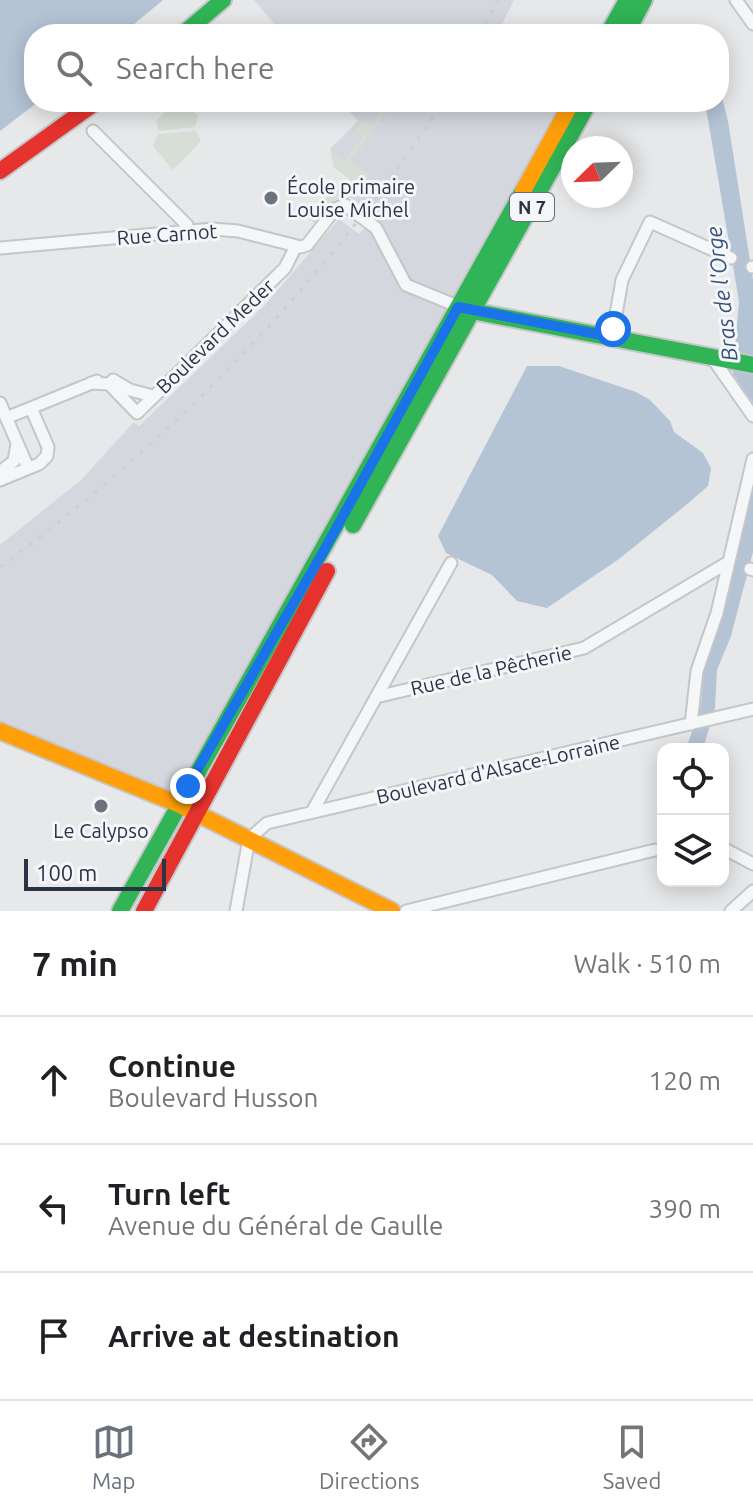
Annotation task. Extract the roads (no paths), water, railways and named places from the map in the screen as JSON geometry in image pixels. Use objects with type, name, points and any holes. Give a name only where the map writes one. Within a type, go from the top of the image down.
[{"type":"main road","points":[[195,24],[223,0]]},
{"type":"main road","points":[[614,24],[627,0]]},
{"type":"main road","points":[[631,24],[644,0]]},
{"type":"main road","points":[[0,171],[82,112]]},
{"type":"main road","name":"N 7","points":[[199,789],[465,309],[567,112]]},
{"type":"main road","name":"N 7","points":[[465,309],[583,112]]},
{"type":"main road","points":[[465,309],[753,365]]},
{"type":"main road","name":"N 7","points":[[120,911],[178,804],[325,563]]},
{"type":"main road","name":"N 7","points":[[144,911],[198,813],[325,563]]},
{"type":"main road","points":[[0,731],[198,813],[392,911]]},
{"type":"main road","points":[[131,911],[178,827]]},
{"type":"street","points":[[736,0],[753,24]]},
{"type":"street","points":[[93,131],[187,225],[188,231]]},
{"type":"street","points":[[296,246],[307,245],[335,209],[345,205],[376,228],[406,285],[465,309]]},
{"type":"street","points":[[612,337],[622,280],[650,222],[731,258]]},
{"type":"street","name":"Rue Carnot","points":[[0,248],[188,231],[238,231],[296,246]]},
{"type":"street","name":"Boulevard Meder","points":[[91,383],[109,379],[130,390],[153,396],[285,268],[296,246]]},
{"type":"street","points":[[711,356],[753,416]]},
{"type":"street","points":[[6,418],[91,383],[109,384],[137,413],[153,396]]},
{"type":"street","points":[[0,403],[28,468]]},
{"type":"street","points":[[0,480],[39,464],[48,452],[31,408]]},
{"type":"street","points":[[0,472],[14,461],[17,443]]},
{"type":"street","points":[[691,724],[697,671],[717,613],[753,459]]},
{"type":"street","points":[[312,812],[451,563]]},
{"type":"street","name":"Rue de la Pêcherie","points":[[376,697],[584,648],[727,563]]},
{"type":"street","name":"Boulevard d'Alsace-Lorraine","points":[[249,839],[263,824],[753,709]]},
{"type":"street","points":[[236,911],[249,839]]},
{"type":"street","points":[[406,911],[655,850]]},
{"type":"street","points":[[729,851],[753,864]]},
{"type":"street","points":[[731,911],[753,891]]},
{"type":"water","points":[[0,0],[163,0],[134,24],[24,24],[25,112],[0,131]]},
{"type":"water","points":[[707,112],[726,112],[728,121],[753,280],[753,403],[733,374],[739,301]]},
{"type":"water","points":[[527,366],[559,366],[636,392],[650,400],[670,421],[674,432],[703,453],[711,468],[708,486],[686,505],[619,559],[547,608],[517,601],[492,575],[446,553],[438,536]]},
{"type":"water","points":[[753,485],[753,552],[731,636],[717,670],[715,708],[705,743],[688,743],[701,705],[704,671]]},
{"type":"tunnel","points":[[178,827],[199,789]]},
{"type":"railway","points":[[485,24],[498,0]]},
{"type":"railway","points":[[0,567],[127,466],[242,354],[297,295],[348,233],[436,112]]},
{"type":"place","name":"École primaire Louise Michel","points":[[271,198]]},
{"type":"place","name":"Le Calypso","points":[[101,806]]},
{"type":"water label","name":"Bras de l'Orge","points":[[721,294]]}]
